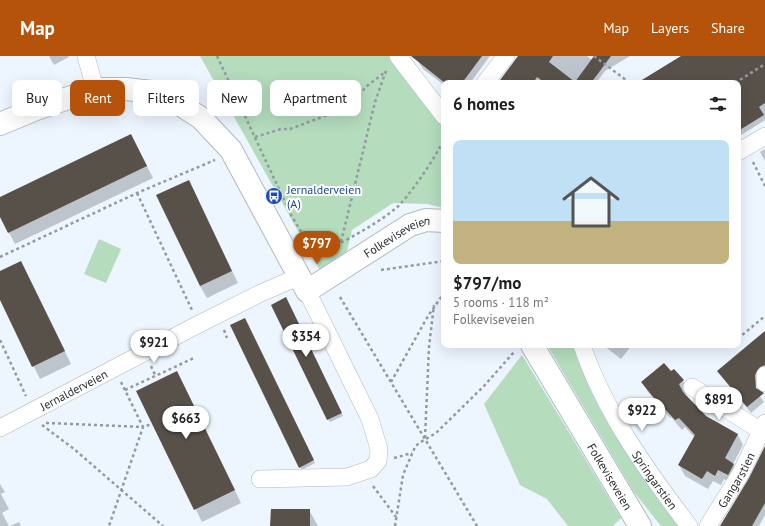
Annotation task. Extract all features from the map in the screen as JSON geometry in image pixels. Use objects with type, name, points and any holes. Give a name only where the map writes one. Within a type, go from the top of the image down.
[{"type":"street","points":[[86,56],[93,80]]},
{"type":"street","points":[[487,80],[506,56]]},
{"type":"street","points":[[399,57],[441,112]]},
{"type":"street","points":[[125,89],[151,92],[176,102],[201,118],[231,150],[302,284],[372,426],[379,449],[378,461],[371,469],[347,477],[260,479]]},
{"type":"street","points":[[0,124],[36,109],[70,98]]},
{"type":"street","points":[[741,150],[765,136]]},
{"type":"street","name":"Folkeviseveien","points":[[302,284],[410,225],[426,220],[441,221]]},
{"type":"street","name":"Jernalderveien","points":[[0,428],[261,293],[302,284]]},
{"type":"street","name":"Folkeviseveien","points":[[534,348],[640,526]]},
{"type":"street","name":"Springarstien","points":[[583,348],[588,364],[606,401],[641,460],[689,526]]},
{"type":"street","points":[[765,375],[765,383]]},
{"type":"street","name":"Gangarstien","points":[[692,387],[763,427],[741,473],[708,526]]},
{"type":"path","points":[[217,56],[291,216],[316,256],[341,243],[398,207],[428,166],[441,144]]},
{"type":"path","points":[[594,56],[626,80]]},
{"type":"path","points":[[341,243],[374,102],[384,73],[390,63],[399,57]]},
{"type":"path","points":[[740,80],[765,64]]},
{"type":"path","points":[[255,136],[281,128],[290,128],[346,108],[367,86],[384,73]]},
{"type":"path","points":[[0,257],[137,193],[218,158],[231,150]]},
{"type":"path","points":[[741,150],[758,169],[765,186]]},
{"type":"path","points":[[137,193],[199,324]]},
{"type":"path","points":[[381,270],[441,261]]},
{"type":"path","points":[[340,297],[477,526]]},
{"type":"path","points":[[391,382],[434,305],[441,297]]},
{"type":"path","points":[[425,439],[429,347],[434,305]]},
{"type":"path","points":[[741,336],[765,316]]},
{"type":"path","points":[[0,340],[34,411]]},
{"type":"path","points":[[395,526],[401,482],[408,461],[415,447],[436,433],[452,418],[484,386],[517,348]]},
{"type":"path","points":[[125,390],[194,358]]},
{"type":"path","points":[[109,526],[143,427],[114,368]]},
{"type":"path","points":[[152,424],[143,427],[39,423],[74,449],[163,526]]},
{"type":"path","points":[[364,472],[396,518]]},
{"type":"green space","points":[[200,56],[404,56],[413,85],[441,125],[441,207],[427,204],[393,203],[352,230],[346,255],[321,272],[234,116],[262,116],[262,80],[213,80]]},
{"type":"green space","points":[[99,239],[121,249],[106,283],[84,274]]},
{"type":"green space","points":[[549,348],[575,348],[592,388],[680,526],[661,526],[634,492]]},
{"type":"green space","points":[[522,355],[621,518],[613,526],[568,526],[547,499],[520,485],[484,404]]},
{"type":"building","points":[[411,56],[482,56],[464,80],[441,80]]},
{"type":"building","points":[[518,56],[553,56],[549,62],[572,80],[541,80],[537,77],[535,80],[500,80]]},
{"type":"building","points":[[594,56],[611,56],[593,80],[576,80]]},
{"type":"building","points":[[681,56],[765,56],[765,103],[759,107],[764,115],[741,129],[741,80],[642,80]]},
{"type":"building","points":[[131,134],[147,166],[8,233],[0,217],[0,197]]},
{"type":"building","points":[[189,180],[232,271],[200,286],[156,195]]},
{"type":"building","points":[[21,261],[65,351],[32,367],[0,300],[0,271]]},
{"type":"building","points":[[286,297],[342,413],[327,420],[271,305]]},
{"type":"building","points":[[245,318],[314,460],[299,468],[230,325]]},
{"type":"building","points":[[765,331],[765,365],[760,367],[755,375],[756,388],[764,393],[747,407],[717,371]]},
{"type":"building","points":[[664,363],[671,371],[674,369],[684,380],[679,384],[683,392],[706,416],[738,434],[725,458],[734,464],[728,475],[718,470],[715,476],[707,471],[702,479],[678,465],[695,435],[679,418],[675,420],[664,408],[663,409],[641,382]]},
{"type":"building","points":[[177,371],[235,490],[194,510],[136,391]]},
{"type":"building","points":[[765,446],[765,503],[752,526],[720,526],[749,478]]},
{"type":"building","points":[[271,509],[310,509],[310,526],[270,526]]},
{"type":"place","name":"Jernalderveien (A)","points":[[274,196]]}]
